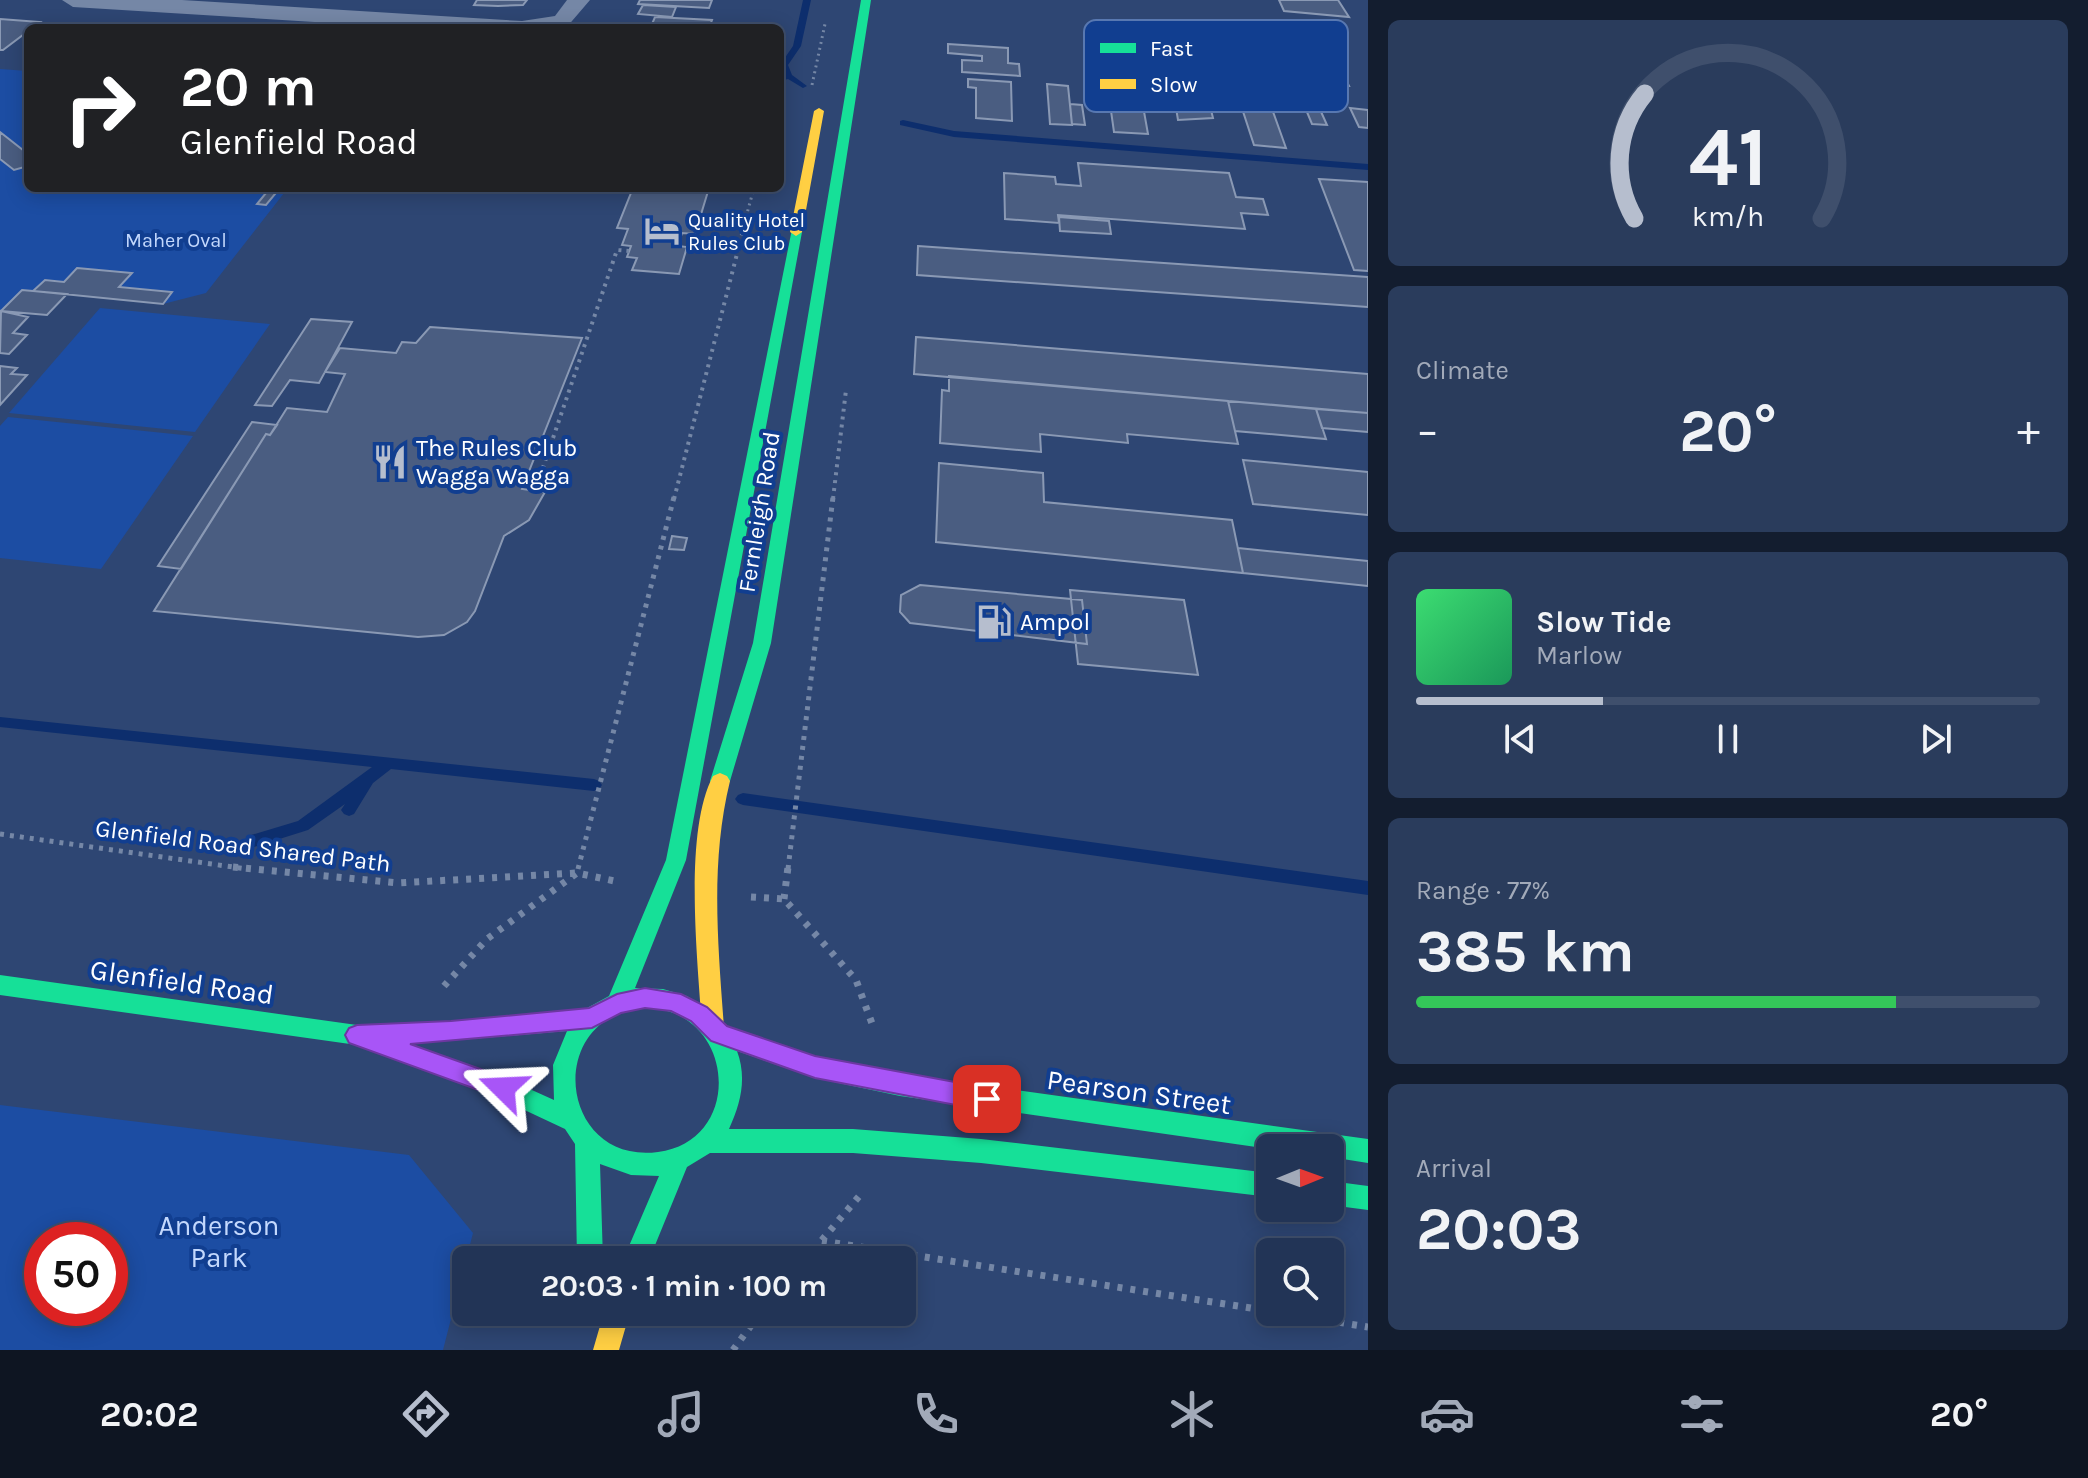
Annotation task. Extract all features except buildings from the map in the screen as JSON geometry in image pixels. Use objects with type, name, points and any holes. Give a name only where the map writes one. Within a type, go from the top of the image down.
[{"type":"street","points":[[73,0],[458,24]]},
{"type":"street","points":[[549,24],[562,22],[579,0]]},
{"type":"street","name":"Fernleigh Road","points":[[716,1031],[705,894],[709,819],[762,643],[866,0]]},
{"type":"street","name":"Fernleigh Road","points":[[617,1004],[676,860],[816,97]]},
{"type":"street","name":"Glenfield Road","points":[[0,985],[357,1035],[451,1032],[592,1018]]},
{"type":"street","points":[[645,998],[673,1002],[699,1014],[716,1031],[731,1059],[733,1088],[725,1116],[705,1141],[679,1157],[647,1163],[615,1158],[587,1143],[569,1119],[561,1092],[562,1064],[573,1038],[592,1018],[617,1004],[645,998]]},
{"type":"street","name":"Pearson Street","points":[[716,1031],[815,1067],[900,1085],[1368,1151]]},
{"type":"street","name":"Glenfield Road","points":[[357,1035],[503,1088],[569,1119]]},
{"type":"street","points":[[705,1141],[853,1141],[981,1151],[1256,1183]]},
{"type":"street","points":[[587,1143],[590,1246]]},
{"type":"street","points":[[642,1246],[679,1157]]},
{"type":"street","points":[[1344,1195],[1368,1198]]},
{"type":"street","points":[[606,1350],[613,1326]]},
{"type":"path","points":[[816,97],[816,54],[827,16]]},
{"type":"path","points":[[441,990],[463,963],[577,873],[753,192]]},
{"type":"path","points":[[535,491],[617,250],[629,251]]},
{"type":"path","points":[[800,767],[784,899],[856,980],[876,1037]]},
{"type":"path","name":"Glenfield Road Shared Path","points":[[0,834],[286,874],[398,883],[577,873]]},
{"type":"path","points":[[817,1246],[867,1187]]},
{"type":"path","points":[[821,1241],[1256,1309]]},
{"type":"path","points":[[1344,1323],[1368,1327]]},
{"type":"path","points":[[733,1350],[734,1344],[749,1326]]},
{"type":"green space","name":"Maher Oval","points":[[0,69],[24,71],[24,192],[285,192],[206,293],[163,304],[172,292],[119,287],[131,273],[77,268],[64,282],[45,280],[33,291],[22,290],[0,312]]},
{"type":"green space","points":[[100,308],[270,324],[195,432],[9,413]]},
{"type":"green space","points":[[8,417],[193,436],[101,569],[0,558],[0,426]]},
{"type":"green space","name":"Anderson Park","points":[[0,1105],[409,1155],[473,1233],[470,1246],[452,1246],[452,1315],[443,1350],[0,1350]]},
{"type":"waterway","points":[[789,76],[784,65],[797,46],[807,0]]},
{"type":"waterway","points":[[784,78],[789,76]]},
{"type":"waterway","points":[[789,76],[803,86]]},
{"type":"waterway","points":[[903,123],[954,134],[1368,167]]},
{"type":"waterway","points":[[0,722],[389,763]]},
{"type":"waterway","points":[[254,841],[303,826],[389,763]]},
{"type":"waterway","points":[[389,763],[594,785]]},
{"type":"waterway","points":[[349,810],[366,783]]},
{"type":"waterway","points":[[743,799],[1368,888]]},
{"type":"traffic: fast","points":[[720,781],[762,643],[866,0]]},
{"type":"traffic: fast","points":[[617,1004],[676,860],[796,232]]},
{"type":"traffic: fast","points":[[0,985],[357,1035],[451,1032],[592,1018]]},
{"type":"traffic: fast","points":[[647,997],[679,1004],[694,1011],[706,1022],[717,1034],[724,1049],[731,1081],[724,1113],[717,1128],[706,1140],[694,1151],[679,1158],[647,1165],[615,1158],[600,1151],[588,1140],[577,1128],[570,1113],[563,1081],[570,1049],[577,1034],[588,1022],[600,1011],[615,1004],[647,997]]},
{"type":"traffic: fast","points":[[719,1034],[815,1067],[900,1085],[1368,1151]]},
{"type":"traffic: fast","points":[[382,1044],[503,1088],[569,1119]]},
{"type":"traffic: fast","points":[[705,1141],[853,1141],[981,1151],[1256,1183]]},
{"type":"traffic: fast","points":[[587,1143],[590,1246]]},
{"type":"traffic: fast","points":[[642,1246],[679,1157]]},
{"type":"traffic: fast","points":[[1344,1195],[1368,1198]]},
{"type":"traffic: slow","points":[[796,232],[819,111]]},
{"type":"traffic: slow","points":[[713,1028],[706,873],[708,842],[720,781]]},
{"type":"traffic: slow","points":[[606,1350],[613,1326]]},
{"type":"place","name":"Quality Hotel Rules Club","points":[[662,231]]},
{"type":"place","name":"The Rules Club Wagga Wagga","points":[[390,462]]},
{"type":"place","name":"Ampol","points":[[994,622]]},
{"type":"route","points":[[503,1088],[357,1035],[451,1032],[592,1018],[617,1004],[645,998],[673,1002],[699,1014],[719,1034],[815,1067],[987,1099]]}]
